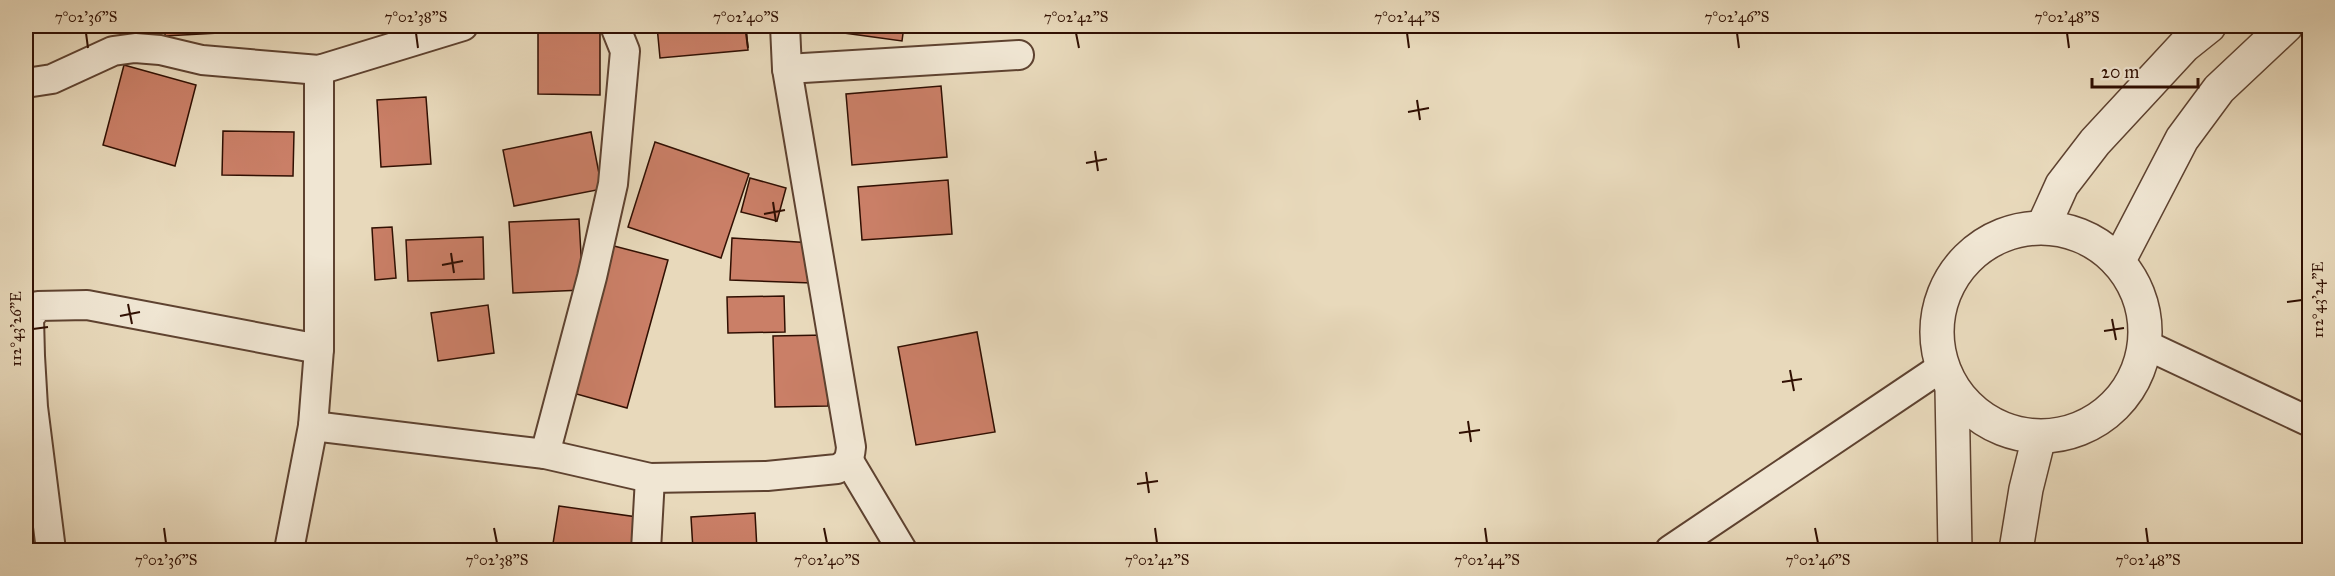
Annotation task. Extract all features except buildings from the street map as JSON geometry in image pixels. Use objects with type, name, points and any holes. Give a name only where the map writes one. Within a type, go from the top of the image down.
[{"type":"street","points":[[26,83],[52,79],[113,51],[135,48],[160,50],[202,60],[319,70],[463,26]]},
{"type":"street","points":[[545,454],[592,277],[613,184],[625,51],[615,26]]},
{"type":"street","points":[[785,26],[787,69],[848,421],[851,447],[849,461],[902,550]]},
{"type":"street","points":[[2043,227],[2062,185],[2095,142],[2184,46],[2209,26]]},
{"type":"street","points":[[2118,262],[2182,139],[2219,89],[2286,26]]},
{"type":"street","points":[[787,69],[1019,55]]},
{"type":"street","points":[[289,550],[313,426],[319,349],[319,70]]},
{"type":"street","points":[[1947,377],[1962,402],[1989,424],[2005,431],[2039,437],[2063,435],[2086,427],[2106,414],[2123,397],[2136,376],[2144,344],[2145,328],[2141,304],[2132,282],[2118,262],[2102,247],[2084,237],[2043,227],[2018,229],[1994,238],[1973,252],[1956,271],[1944,292],[1938,317],[1937,342],[1947,377],[1955,550]]},
{"type":"street","points":[[51,550],[33,407],[30,356],[29,318],[38,306],[87,305],[319,349]]},
{"type":"street","points":[[2144,344],[2310,423]]},
{"type":"street","points":[[1670,550],[1947,377]]},
{"type":"street","points":[[313,426],[545,454],[650,478],[767,476],[837,469],[849,461]]},
{"type":"street","points":[[2016,550],[2026,489],[2039,437]]},
{"type":"street","points":[[646,550],[650,478]]}]
